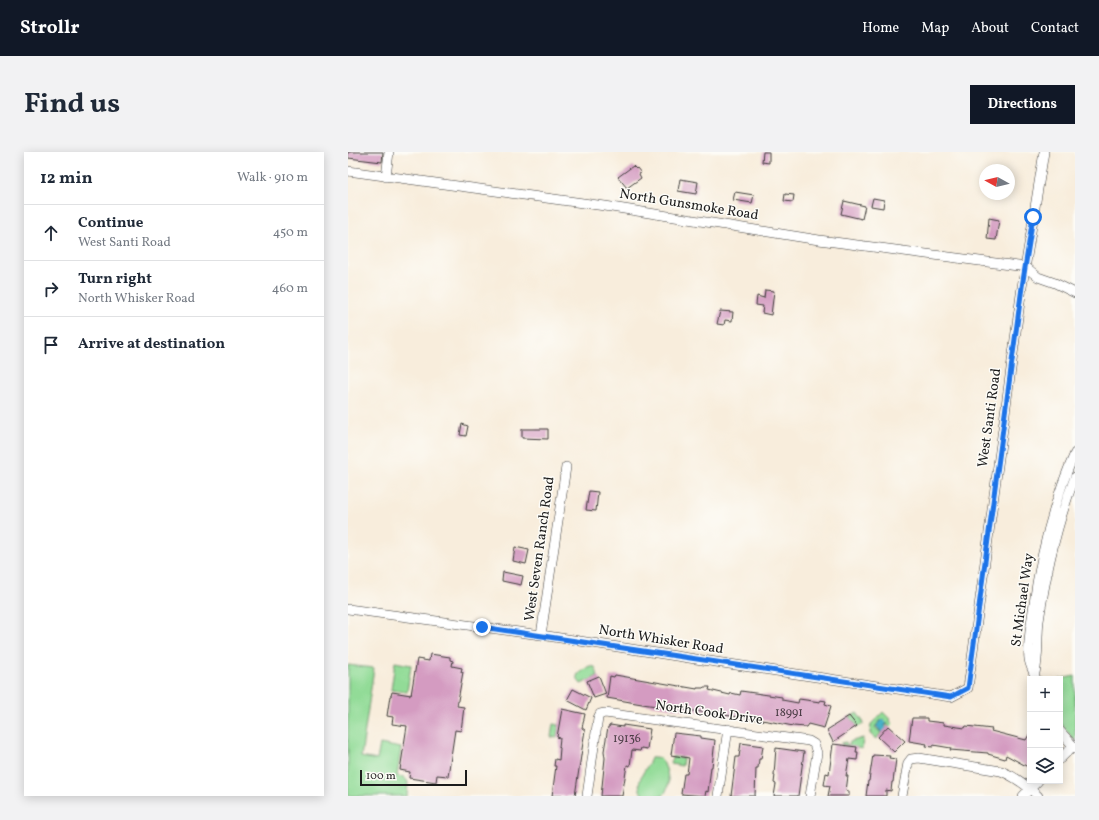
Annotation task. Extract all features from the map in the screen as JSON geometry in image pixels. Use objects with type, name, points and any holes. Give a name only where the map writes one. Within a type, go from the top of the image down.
[{"type":"street","points":[[386,177],[389,152]]},
{"type":"street","name":"West Santi Road","points":[[968,688],[1021,295],[1044,152]]},
{"type":"street","name":"North Gunsmoke Road","points":[[348,171],[651,213],[819,240],[1026,267]]},
{"type":"street","points":[[1026,267],[1038,278],[1056,283],[1075,293]]},
{"type":"street","name":"St Michael Way","points":[[1035,676],[1029,659],[1029,641],[1037,578],[1056,504],[1075,453]]},
{"type":"street","name":"West Seven Ranch Road","points":[[541,635],[566,467]]},
{"type":"street","name":"St Michael Way","points":[[1035,676],[1039,623],[1047,576],[1060,520],[1075,476]]},
{"type":"street","name":"North Whisker Road","points":[[348,609],[541,635],[951,697],[968,688]]},
{"type":"street","name":"North Cook Drive","points":[[587,796],[597,724],[600,714],[609,713],[805,740],[814,744],[817,753],[810,796]]},
{"type":"street","points":[[718,796],[728,729]]},
{"type":"street","points":[[1063,734],[1074,747],[1063,756]]},
{"type":"street","points":[[902,796],[907,767],[911,760],[919,758],[991,769],[1012,775],[1022,781],[1038,796]]},
{"type":"street","points":[[1023,796],[1035,784]]},
{"type":"green space","points":[[395,662],[411,665],[407,692],[391,690]]},
{"type":"green space","points":[[348,665],[374,668],[361,757],[377,760],[380,744],[401,748],[397,776],[404,777],[408,782],[407,796],[348,796]]},
{"type":"green space","points":[[589,666],[595,667],[598,675],[581,684],[577,675]]},
{"type":"green space","points":[[1075,676],[1075,741],[1063,727],[1063,678]]},
{"type":"green space","points":[[883,712],[893,724],[890,727],[886,725],[888,724],[882,719],[875,727],[881,733],[876,739],[870,734],[871,724]]},
{"type":"green space","points":[[857,713],[864,723],[856,728],[857,726],[850,717]]},
{"type":"green space","points":[[553,724],[559,725],[557,738],[551,737]]},
{"type":"green space","points":[[863,738],[862,749],[842,745],[842,743],[846,742],[847,745],[849,745],[849,742]]},
{"type":"green space","points":[[654,757],[661,759],[663,762],[668,776],[668,786],[663,796],[643,796],[639,785],[641,776],[651,758]]},
{"type":"green space","points":[[672,757],[683,758],[682,766],[671,764]]},
{"type":"water","points":[[883,719],[887,723],[885,726],[887,728],[882,733],[876,726]]},
{"type":"building","points":[[348,152],[383,152],[382,162],[348,158]]},
{"type":"building","points":[[763,152],[769,152],[769,163],[762,162]]},
{"type":"building","points":[[633,166],[641,173],[639,174],[641,178],[627,188],[618,177]]},
{"type":"building","points":[[680,179],[698,182],[696,194],[678,191]]},
{"type":"building","points":[[735,192],[754,195],[752,203],[733,200]]},
{"type":"building","points":[[785,194],[794,195],[793,202],[784,201]]},
{"type":"building","points":[[873,198],[884,200],[883,208],[871,206]]},
{"type":"building","points":[[844,201],[865,206],[862,219],[841,214]]},
{"type":"building","points":[[989,218],[999,220],[996,240],[987,239]]},
{"type":"building","points":[[765,290],[774,291],[771,315],[762,313],[763,306],[756,305],[757,296],[764,298]]},
{"type":"building","points":[[720,311],[733,312],[732,321],[725,320],[724,325],[717,324]]},
{"type":"building","points":[[462,424],[468,426],[466,436],[460,435]]},
{"type":"building","points":[[522,429],[548,429],[548,439],[522,438]]},
{"type":"building","points":[[589,491],[598,492],[596,511],[586,510]]},
{"type":"building","points":[[515,547],[529,550],[526,564],[513,561]]},
{"type":"building","points":[[503,572],[523,576],[521,585],[502,581]]},
{"type":"building","points":[[430,654],[450,657],[450,660],[453,661],[452,666],[462,668],[461,672],[463,672],[457,706],[464,707],[461,731],[455,730],[448,776],[437,775],[436,782],[409,778],[410,772],[400,770],[407,726],[392,724],[393,717],[387,716],[392,692],[411,695],[417,659],[429,661]]},
{"type":"building","points":[[615,675],[697,689],[710,687],[709,690],[730,695],[731,693],[740,695],[741,691],[782,697],[782,700],[798,703],[799,699],[820,702],[820,700],[826,701],[825,704],[831,706],[824,728],[808,724],[806,727],[793,726],[768,721],[607,698],[610,676],[614,677]]},
{"type":"building","points":[[599,676],[606,694],[594,698],[587,681]]},
{"type":"building","points":[[573,689],[591,698],[586,710],[567,700]]},
{"type":"building","points":[[562,709],[585,714],[582,728],[585,730],[575,796],[552,796],[556,766],[554,766],[555,759],[559,760],[560,738],[557,737]]},
{"type":"building","points":[[849,716],[857,726],[833,742],[827,730]]},
{"type":"building","points":[[912,718],[927,718],[927,721],[965,728],[966,726],[992,729],[991,731],[1026,740],[1027,738],[1027,766],[1006,755],[1005,759],[988,753],[950,750],[951,748],[933,745],[933,747],[926,746],[927,744],[909,741]]},
{"type":"building","points":[[610,725],[623,727],[623,725],[650,729],[647,749],[641,748],[640,751],[632,750],[630,766],[627,765],[622,796],[601,796],[605,758],[604,751],[608,727]]},
{"type":"building","points":[[888,726],[905,741],[894,752],[878,737]]},
{"type":"building","points":[[674,733],[701,736],[701,738],[715,740],[708,792],[706,791],[705,796],[681,794],[684,774],[687,774],[689,758],[671,755]]},
{"type":"building","points":[[741,743],[763,746],[761,759],[759,759],[758,768],[756,768],[755,796],[731,796],[736,757],[739,757]]},
{"type":"building","points":[[833,744],[857,747],[857,760],[849,759],[846,776],[848,776],[846,791],[849,791],[849,796],[828,796],[830,786],[824,785],[826,773],[829,774]]},
{"type":"building","points":[[776,748],[804,752],[798,796],[774,796],[776,784],[774,783],[774,775]]},
{"type":"building","points":[[873,755],[890,756],[889,758],[896,759],[891,791],[886,790],[886,796],[866,796]]},
{"type":"route","points":[[482,627],[951,697],[968,688],[1022,287],[1033,217]]}]
